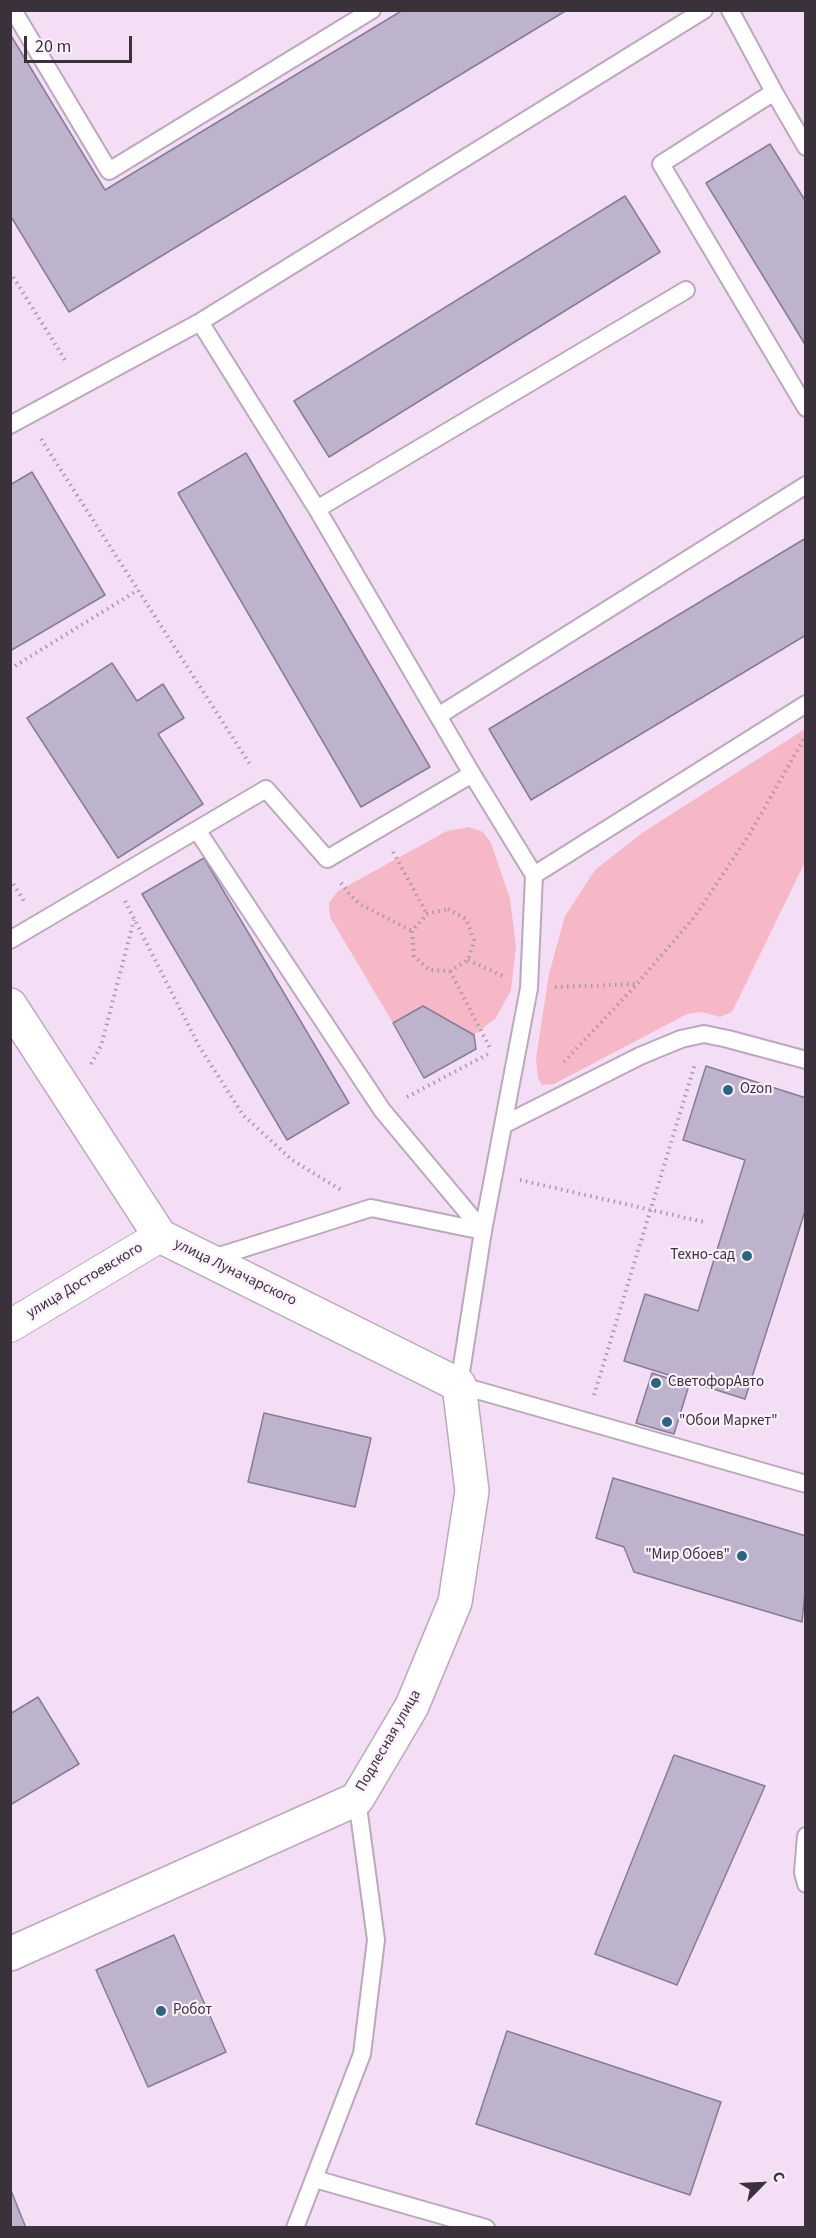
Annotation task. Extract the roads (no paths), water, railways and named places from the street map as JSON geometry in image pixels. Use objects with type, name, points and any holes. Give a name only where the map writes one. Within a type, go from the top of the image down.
[{"type":"street","name":"улица Луначарского","points":[[10,1005],[160,1236],[459,1385]]},
{"type":"street","name":"улица Достоевского","points":[[10,1326],[160,1236]]},
{"type":"street","name":"Подлесная улица","points":[[10,1954],[357,1799],[412,1707],[455,1602],[472,1491],[459,1385]]},
{"type":"lane","points":[[13,10],[110,171],[372,10]]},
{"type":"lane","points":[[10,425],[200,322],[704,10]]},
{"type":"lane","points":[[730,10],[806,147]]},
{"type":"lane","points":[[774,92],[661,164],[806,408]]},
{"type":"lane","points":[[317,509],[686,290]]},
{"type":"lane","points":[[200,322],[317,509],[472,774],[534,875],[529,988],[518,1057],[483,1231],[459,1385],[806,1484]]},
{"type":"lane","points":[[438,716],[806,485]]},
{"type":"lane","points":[[534,875],[806,704]]},
{"type":"lane","points":[[10,940],[266,789],[327,859],[472,774]]},
{"type":"lane","points":[[197,830],[382,1110],[483,1231]]},
{"type":"lane","points":[[505,1124],[640,1056],[681,1039],[704,1034],[806,1060]]},
{"type":"lane","points":[[208,1260],[371,1208],[483,1231]]},
{"type":"lane","points":[[295,2228],[362,2054],[376,1940],[357,1799]]},
{"type":"lane","points":[[806,1836],[803,1872],[806,1884]]},
{"type":"lane","points":[[315,2179],[486,2228]]},
{"type":"place","name":"Ozon","points":[[728,1090]]},
{"type":"place","name":"Техно-сад","points":[[747,1256]]},
{"type":"place","name":"СветофорАвто","points":[[656,1383]]},
{"type":"place","name":"\"Обои Маркет\"","points":[[667,1422]]},
{"type":"place","name":"\"Мир Обоев\"","points":[[742,1556]]},
{"type":"place","name":"Робот","points":[[161,2011]]}]
